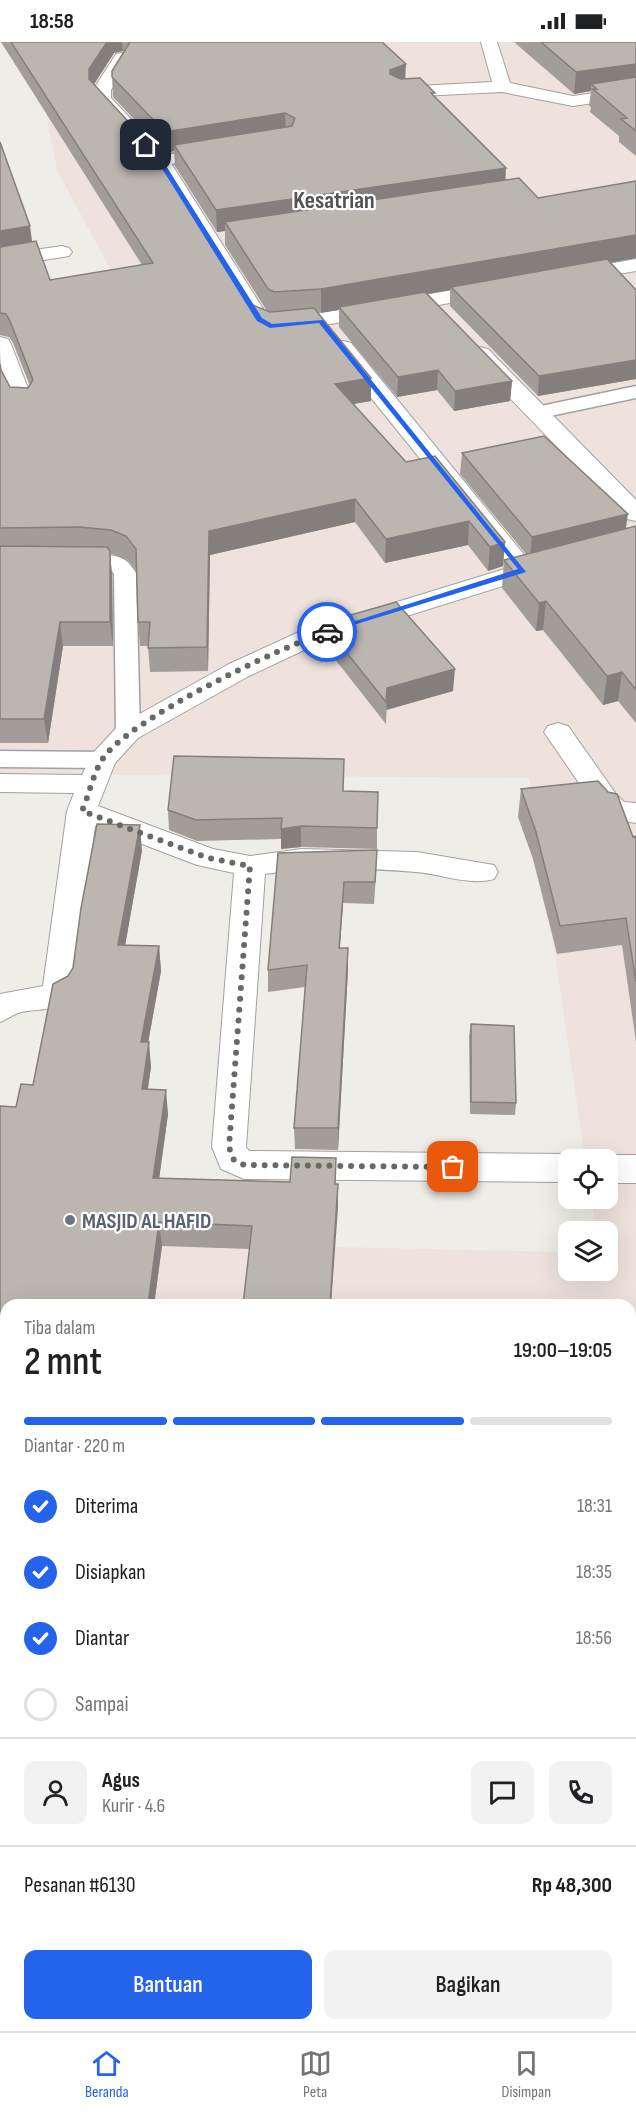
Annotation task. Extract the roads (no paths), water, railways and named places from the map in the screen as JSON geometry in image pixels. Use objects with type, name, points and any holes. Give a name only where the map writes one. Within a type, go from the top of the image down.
[{"type":"street","points":[[489,42],[502,87]]},
{"type":"street","points":[[122,58],[102,90],[102,99],[160,161],[217,239],[259,319],[270,326],[321,321],[510,287]]},
{"type":"street","points":[[400,93],[502,87],[563,101],[636,92]]},
{"type":"street","points":[[0,261],[62,252]]},
{"type":"street","points":[[556,279],[636,265]]},
{"type":"street","points":[[429,301],[446,318]]},
{"type":"street","points":[[321,321],[523,570]]},
{"type":"street","points":[[462,335],[636,514]]},
{"type":"street","points":[[0,344],[23,404]]},
{"type":"street","points":[[0,1010],[13,1000],[47,999],[58,992],[92,785],[128,732],[239,669],[308,638],[523,570],[568,560]]},
{"type":"street","points":[[558,732],[606,801],[616,811],[636,813]]},
{"type":"street","points":[[0,783],[92,785],[208,858],[250,866],[302,859],[417,862],[483,872]]},
{"type":"street","points":[[250,866],[229,1147],[233,1159],[244,1165],[558,1168]]},
{"type":"street","points":[[618,1169],[636,1169]]},
{"type":"lane","points":[[160,161],[229,150]]},
{"type":"lane","points":[[536,413],[636,392]]},
{"type":"lane","points":[[0,561],[99,561],[117,564],[125,573],[128,732]]},
{"type":"lane","points":[[0,759],[92,785]]},
{"type":"place","name":"MASJID AL HAFID","points":[[70,1220]]},
{"type":"district","name":"Kesatrian","points":[[334,200]]}]
